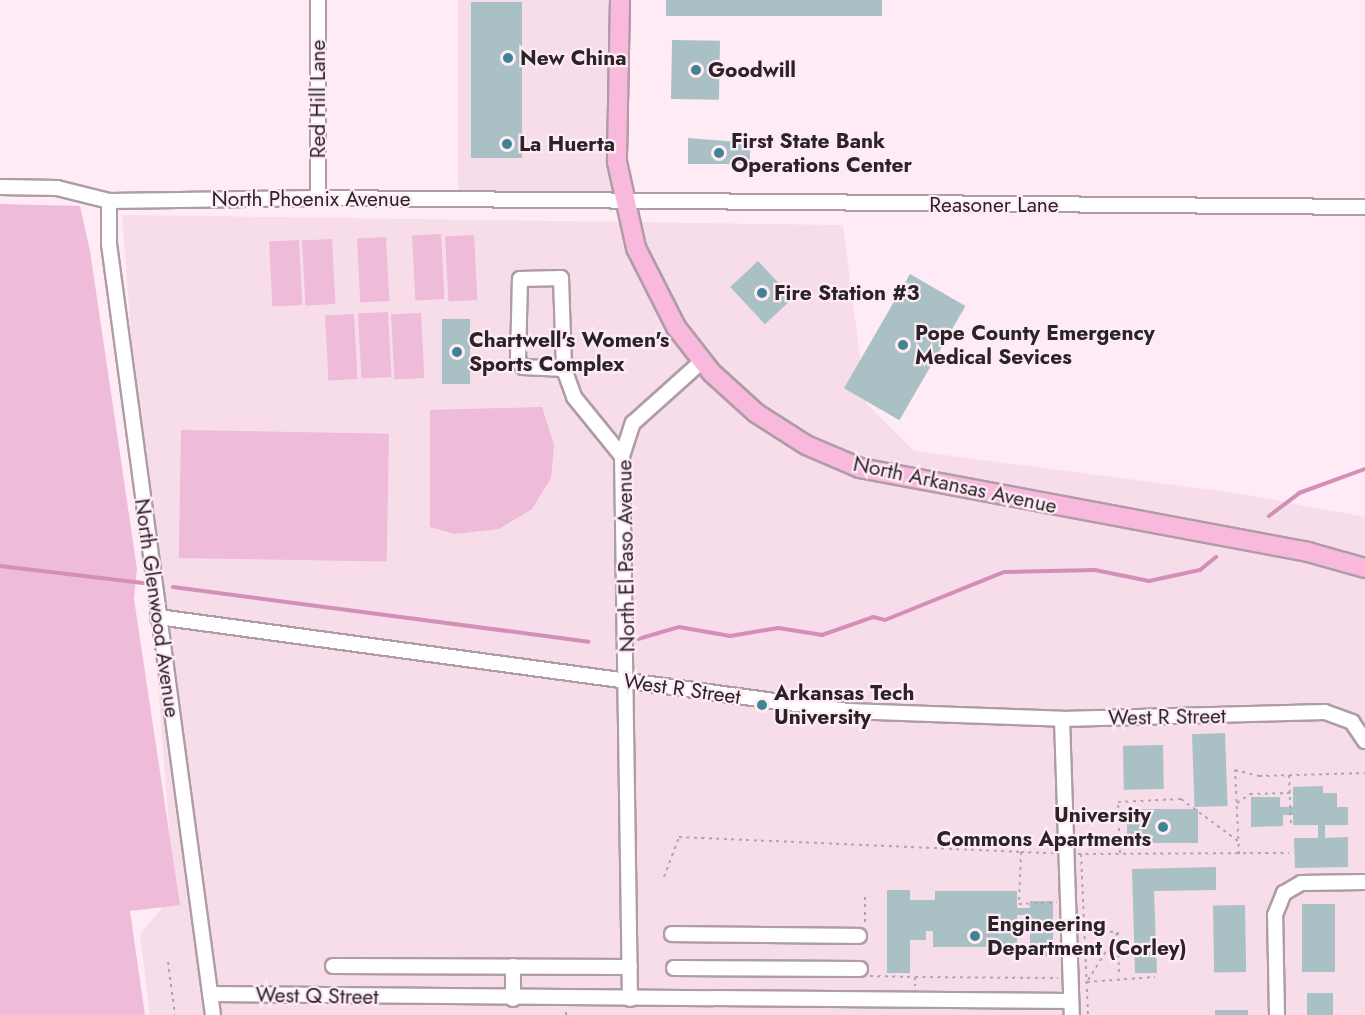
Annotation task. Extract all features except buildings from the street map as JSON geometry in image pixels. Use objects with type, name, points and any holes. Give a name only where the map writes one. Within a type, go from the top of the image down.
[{"type":"highway","name":"North Arkansas Avenue","points":[[620,0],[616,132],[624,203],[647,275],[676,327],[702,361],[733,394],[780,430],[860,468],[1308,552],[1365,568]]},
{"type":"street","name":"Red Hill Lane","points":[[318,0],[318,198]]},
{"type":"street","name":"North Phoenix Avenue","points":[[0,187],[57,188],[109,201],[318,198],[624,203]]},
{"type":"street","name":"North Glenwood Avenue","points":[[109,201],[109,244],[213,1015]]},
{"type":"street","name":"Reasoner Lane","points":[[624,203],[1365,207]]},
{"type":"street","points":[[564,369],[523,367],[518,360],[520,279],[561,278],[564,369],[584,415],[622,456]]},
{"type":"street","name":"North El Paso Avenue","points":[[630,999],[628,682],[622,456],[633,423],[702,361]]},
{"type":"street","name":"West R Street","points":[[158,617],[848,711],[1062,719],[1325,712],[1352,722],[1365,741]]},
{"type":"street","points":[[1062,719],[1072,1008]]},
{"type":"street","points":[[1277,1015],[1275,915],[1284,893],[1301,883],[1365,882]]},
{"type":"street","points":[[672,934],[862,934]]},
{"type":"street","points":[[333,966],[630,968]]},
{"type":"street","points":[[513,966],[513,999]]},
{"type":"street","points":[[674,968],[863,972]]},
{"type":"street","name":"West Q Street","points":[[210,994],[513,999],[904,1000],[1072,1008]]},
{"type":"path","points":[[1239,854],[1235,770],[1289,775],[1365,773]]},
{"type":"path","points":[[1289,775],[1291,827]]},
{"type":"path","points":[[1237,804],[1250,794],[1290,793]]},
{"type":"path","points":[[1120,855],[1118,802],[1181,799],[1238,841]]},
{"type":"path","points":[[664,878],[679,837],[1066,854],[1289,853]]},
{"type":"path","points":[[1021,852],[1019,904],[1057,903],[1057,914]]},
{"type":"path","points":[[1081,854],[1087,932],[1088,1015]]},
{"type":"path","points":[[862,934],[865,897]]},
{"type":"path","points":[[1087,932],[1118,932]]},
{"type":"path","points":[[1118,932],[1119,978]]},
{"type":"path","points":[[1087,982],[1118,932]]},
{"type":"path","points":[[168,962],[175,1015]]},
{"type":"path","points":[[863,972],[915,977],[1058,978],[1058,968]]},
{"type":"path","points":[[904,1000],[915,994],[915,977]]},
{"type":"path","points":[[1087,982],[1155,977]]},
{"type":"path","points":[[566,1009],[566,1015]]},
{"type":"shaded area","points":[[458,0],[620,0],[620,200],[458,200]]},
{"type":"shaded area","points":[[0,204],[80,206],[90,251],[137,569],[134,599],[180,905],[130,911],[145,1015],[0,1015]]},
{"type":"shaded area","name":"Arkansas Tech University","points":[[122,215],[843,225],[866,403],[914,451],[1242,494],[1365,517],[1365,1015],[150,1015],[140,935],[174,893]]},
{"type":"shaded area","points":[[441,234],[444,299],[415,300],[412,236]]},
{"type":"shaded area","points":[[474,235],[477,300],[448,301],[445,237]]},
{"type":"shaded area","points":[[386,237],[389,301],[360,302],[357,239]]},
{"type":"shaded area","points":[[332,239],[335,304],[305,305],[302,241]]},
{"type":"shaded area","points":[[299,240],[302,305],[272,306],[269,242]]},
{"type":"shaded area","points":[[388,312],[391,377],[361,378],[358,314]]},
{"type":"shaded area","points":[[421,313],[424,378],[394,379],[391,315]]},
{"type":"shaded area","points":[[354,314],[357,379],[328,380],[325,316]]},
{"type":"shaded area","points":[[542,407],[554,445],[551,478],[532,509],[499,529],[454,534],[430,527],[430,410]]},
{"type":"shaded area","points":[[181,430],[389,434],[387,562],[179,558]]},
{"type":"waterway","points":[[1269,516],[1299,493],[1365,469]]},
{"type":"waterway","points":[[638,639],[679,627],[730,636],[778,628],[822,635],[873,617],[885,620],[1004,572],[1095,570],[1149,581],[1200,570],[1216,557]]},
{"type":"waterway","points":[[0,566],[143,583]]},
{"type":"waterway","points":[[173,587],[588,642]]},
{"type":"place","name":"New China","points":[[508,58]]},
{"type":"place","name":"Goodwill","points":[[696,70]]},
{"type":"place","name":"La Huerta","points":[[507,144]]},
{"type":"place","name":"First State Bank Operations Center","points":[[719,153]]},
{"type":"place","name":"Fire Station #3","points":[[762,293]]},
{"type":"place","name":"Pope County Emergency Medical Sevices","points":[[903,345]]},
{"type":"place","name":"Chartwell's Women's Sports Complex","points":[[457,352]]},
{"type":"place","name":"Arkansas Tech University","points":[[762,705]]},
{"type":"place","name":"University Commons Apartments","points":[[1163,827]]},
{"type":"place","name":"Engineering Department (Corley)","points":[[975,936]]}]
